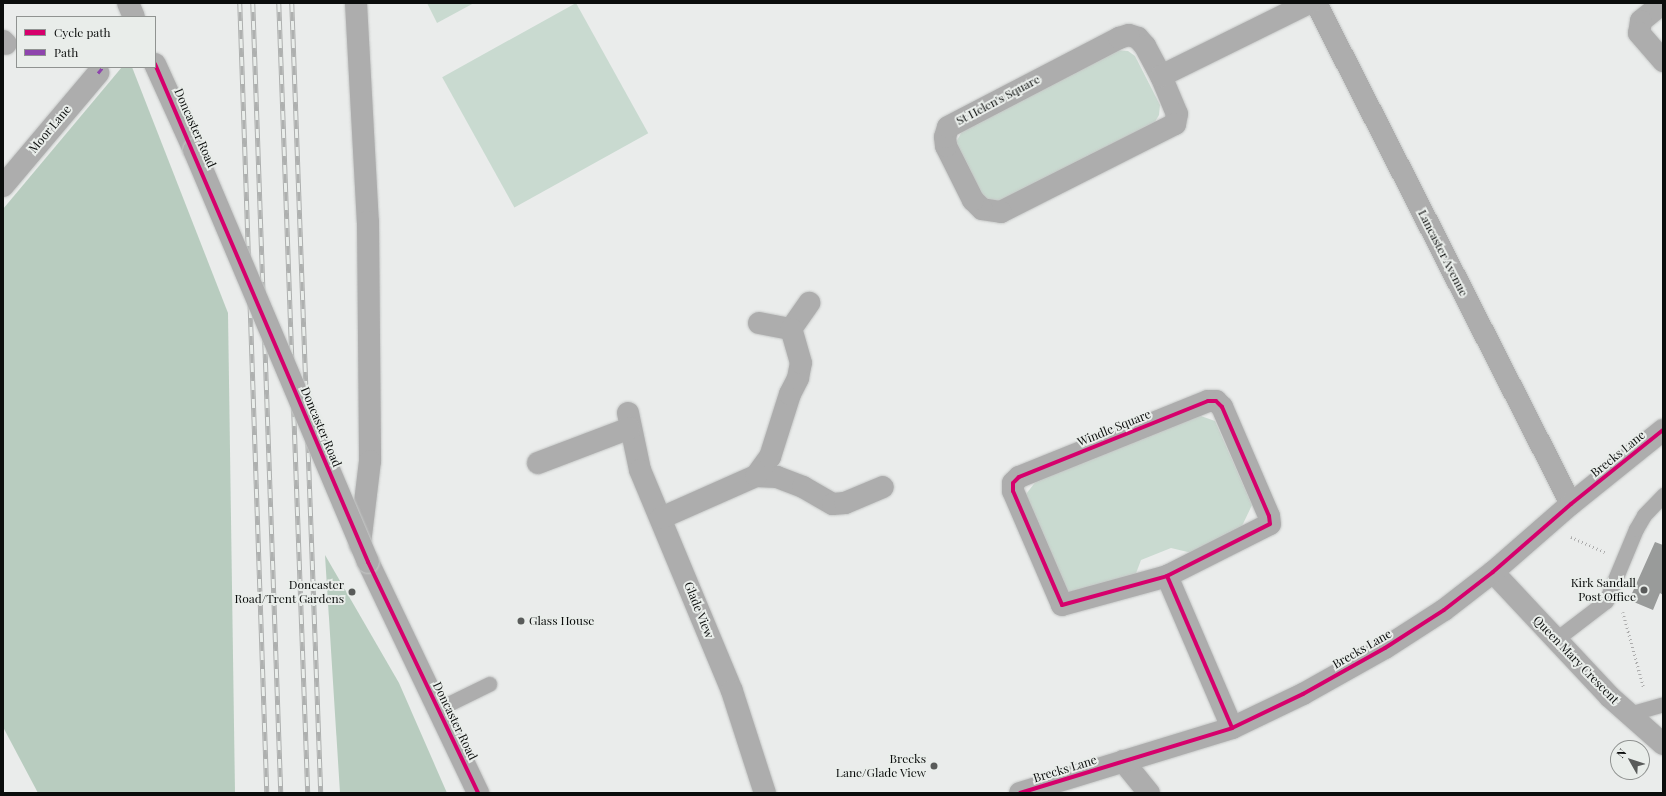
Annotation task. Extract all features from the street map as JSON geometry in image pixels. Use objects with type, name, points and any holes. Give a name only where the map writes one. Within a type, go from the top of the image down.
[{"type":"street","points":[[128,3],[134,16]]},
{"type":"street","points":[[356,3],[368,222],[370,453],[364,553]]},
{"type":"street","points":[[1161,76],[1309,3]]},
{"type":"street","name":"Lancaster Avenue","points":[[1316,3],[1571,504]]},
{"type":"street","points":[[1662,3],[1641,21],[1639,33],[1663,61]]},
{"type":"street","name":"St Helen's Square","points":[[1129,35],[1138,38],[1161,76],[1177,114],[1175,124],[1002,212],[982,210],[974,200],[946,146],[945,137],[948,127],[1119,38],[1129,35]]},
{"type":"street","name":"Doncaster Road","points":[[156,66],[194,150],[364,553],[478,793]]},
{"type":"street","name":"Moor Lane","points":[[3,186],[98,73]]},
{"type":"street","points":[[791,329],[809,303]]},
{"type":"street","points":[[759,323],[791,329]]},
{"type":"street","points":[[756,476],[770,457],[790,394],[798,378],[801,363],[791,329]]},
{"type":"street","name":"Windle Square","points":[[1208,401],[1216,401],[1225,414],[1269,516],[1270,524],[1167,576],[1062,605],[1013,492],[1013,483],[1019,477],[1208,401]]},
{"type":"street","name":"Glade View","points":[[538,463],[629,420],[640,470],[732,690],[765,793]]},
{"type":"street","name":"Brecks Lane","points":[[1020,793],[1232,728],[1303,694],[1385,648],[1444,610],[1493,572],[1571,504],[1663,430]]},
{"type":"street","points":[[661,518],[756,476],[777,477],[803,487],[833,504],[845,502],[883,487]]},
{"type":"street","name":"Queen Mary Crescent","points":[[1493,572],[1556,640],[1647,709],[1663,744]]},
{"type":"street","points":[[1167,576],[1232,728]]},
{"type":"street","points":[[1123,761],[1149,793]]},
{"type":"lane","points":[[1556,640],[1606,601],[1644,515],[1663,495]]},
{"type":"lane","points":[[438,709],[489,684]]},
{"type":"path","points":[[1547,525],[1623,561]]},
{"type":"path","points":[[1614,582],[1647,709]]},
{"type":"green space","points":[[427,3],[474,3],[437,23]]},
{"type":"green space","points":[[576,3],[648,133],[514,207],[442,77]]},
{"type":"green space","points":[[1116,50],[1128,51],[1135,56],[1160,105],[1159,115],[1155,122],[1002,201],[990,202],[983,199],[955,144],[965,126]]},
{"type":"green space","points":[[121,68],[132,68],[228,313],[235,793],[38,793],[3,727],[3,209]]},
{"type":"green space","points":[[1198,415],[1215,421],[1252,505],[1242,526],[1192,553],[1171,548],[1141,560],[1135,576],[1072,595],[1065,591],[1023,498],[1037,480]]},
{"type":"green space","points":[[325,555],[399,683],[447,793],[340,793]]},
{"type":"building","points":[[1655,542],[1663,545],[1663,595],[1660,593],[1653,610],[1629,600]]},
{"type":"railway","points":[[240,3],[267,793]]},
{"type":"railway","points":[[253,3],[281,793]]},
{"type":"railway","points":[[279,3],[308,793]]},
{"type":"railway","points":[[292,3],[321,793]]},
{"type":"marked path","points":[[98,73],[102,68]]},
{"type":"cycle path","points":[[156,66],[368,562],[478,793]]},
{"type":"cycle path","points":[[1167,576],[1270,524],[1269,516],[1222,407],[1216,401],[1208,401],[1019,477],[1013,483],[1013,491],[1062,605],[1167,576],[1232,728]]},
{"type":"cycle path","points":[[1020,793],[1232,728],[1303,694],[1385,648],[1444,610],[1493,572],[1571,504],[1663,430]]},
{"type":"place","name":"Kirk Sandall Post Office","points":[[1644,590]]},
{"type":"place","name":"Doncaster Road/Trent Gardens","points":[[352,592]]},
{"type":"place","name":"Glass House","points":[[521,621]]},
{"type":"place","name":"Brecks Lane/Glade View","points":[[934,766]]}]
